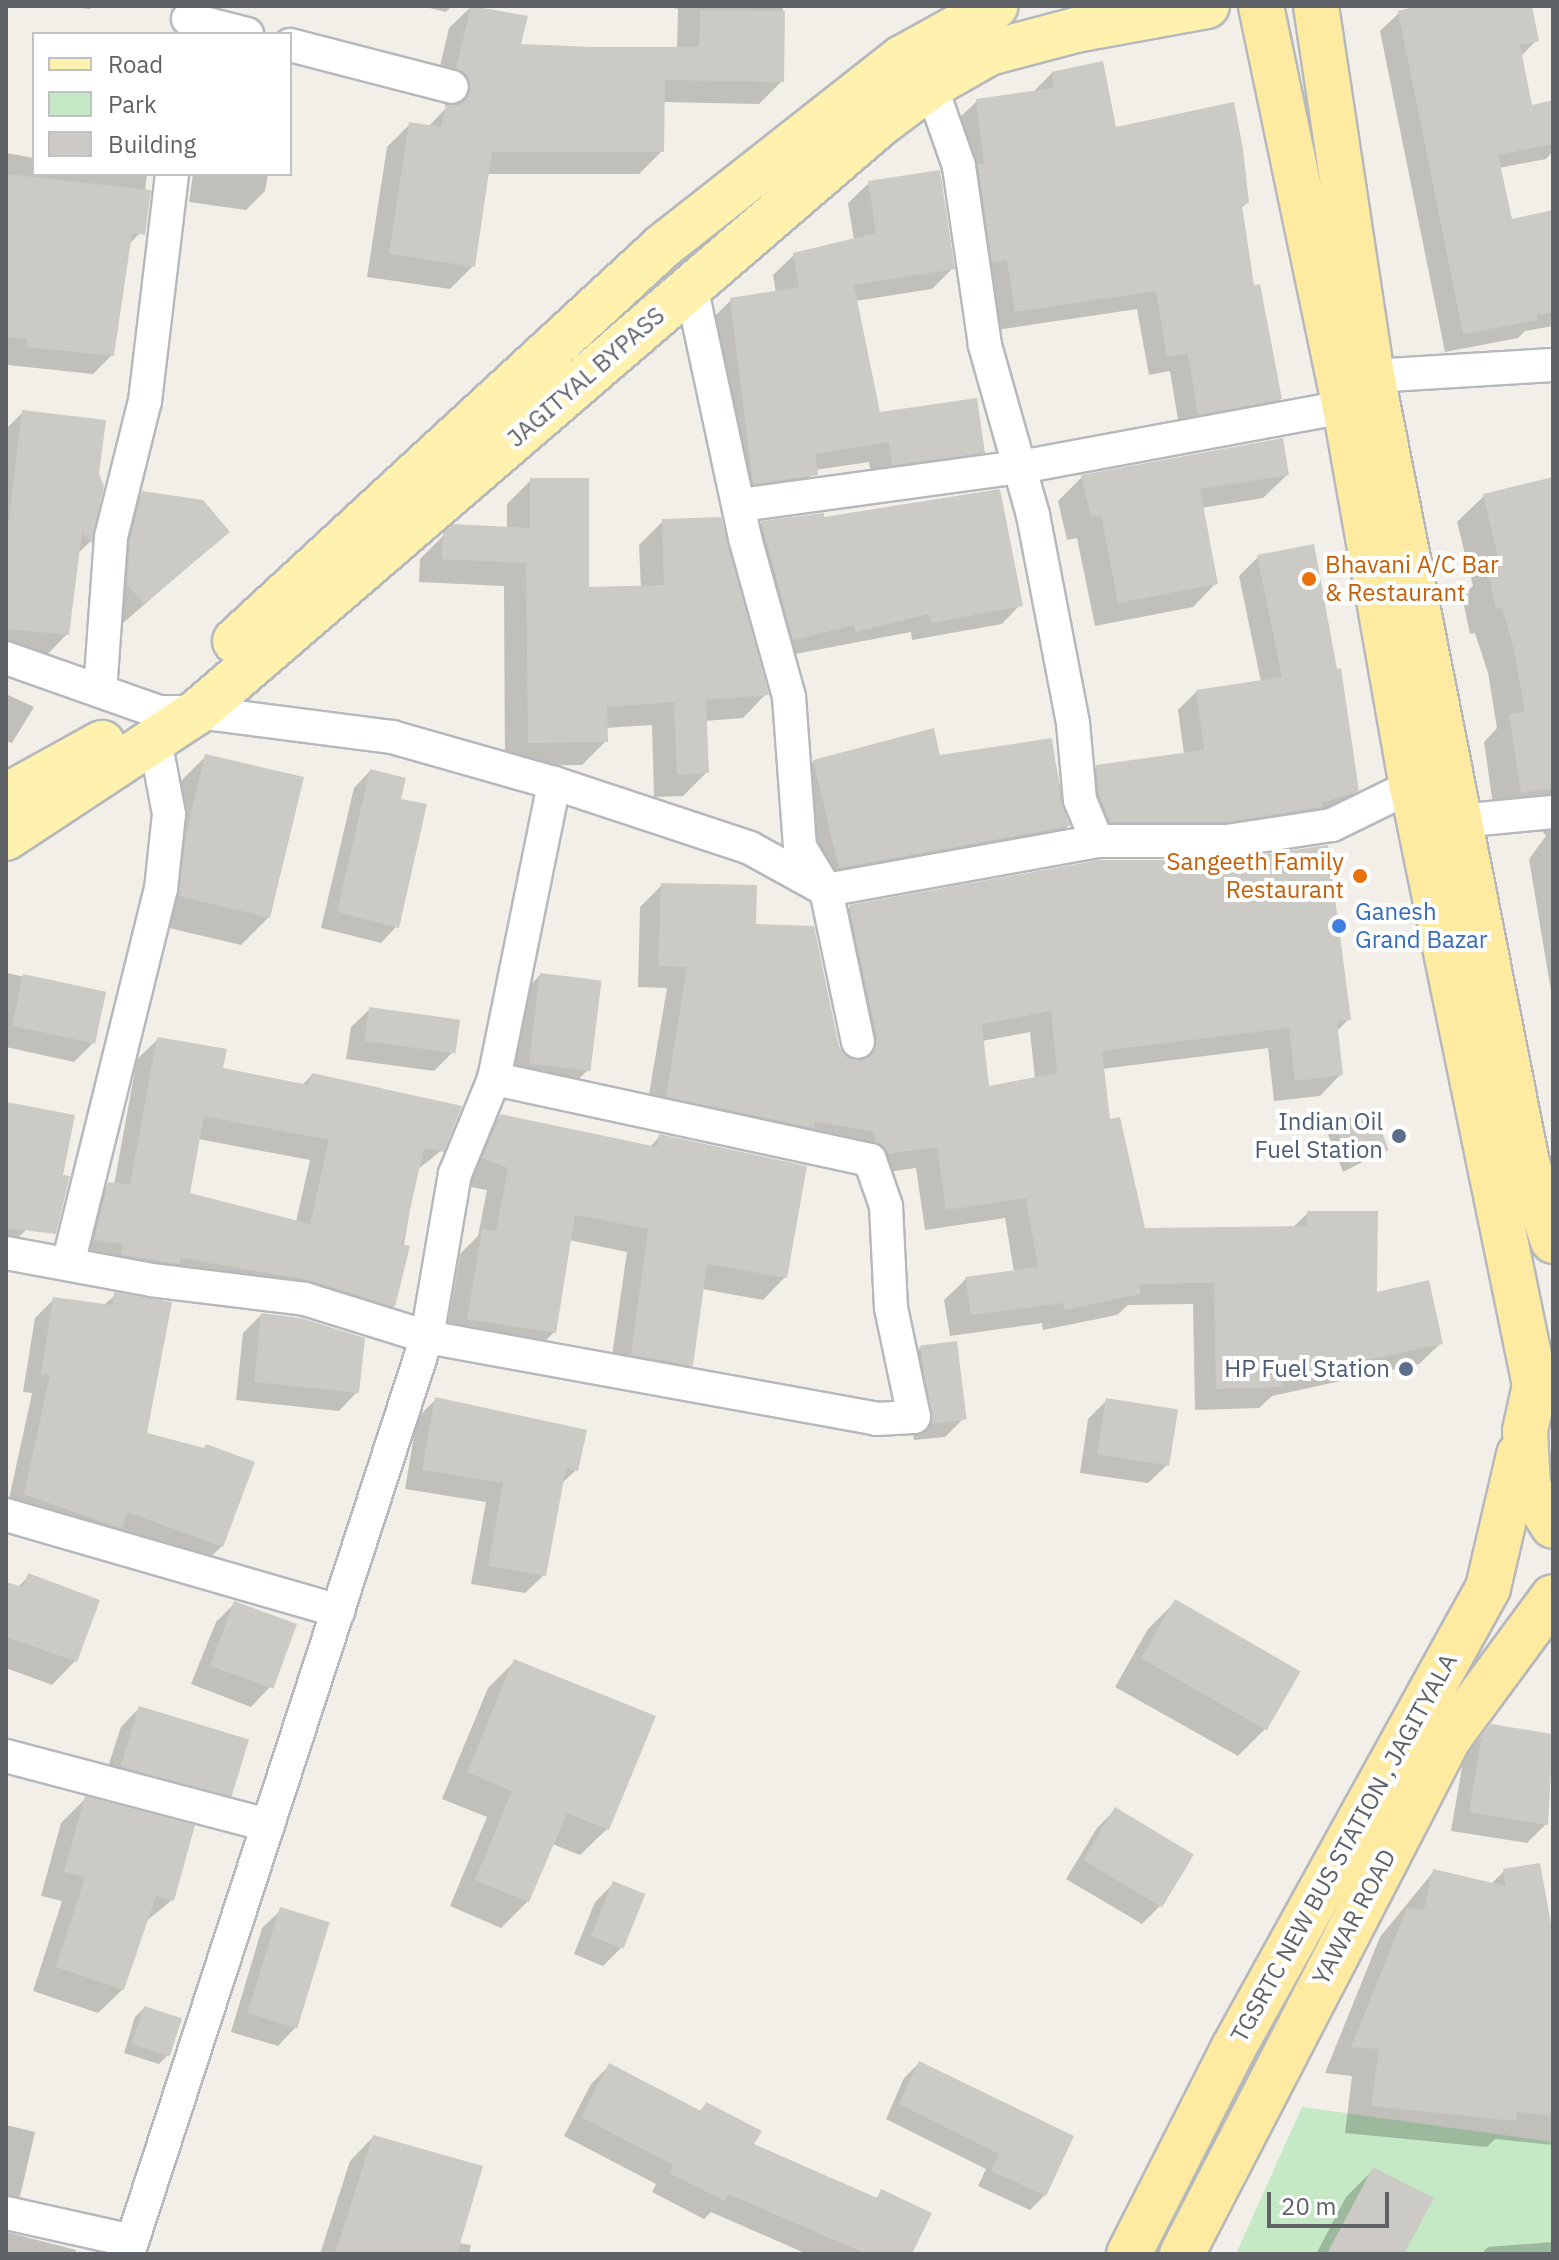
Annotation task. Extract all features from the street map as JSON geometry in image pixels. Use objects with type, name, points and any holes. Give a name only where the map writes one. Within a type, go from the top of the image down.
[{"type":"highway","points":[[1261,6],[1359,392],[1459,821],[1527,1163],[1553,1241]]},
{"type":"highway","points":[[1316,6],[1359,392],[1412,786],[1535,1385],[1539,1416],[1528,1487],[1553,1526]]},
{"type":"highway","name":"TGSRTC NEW BUS STATION , JAGITYALA","points":[[1129,2254],[1233,2049],[1488,1588],[1539,1416]]},
{"type":"highway","name":"YAWAR ROAD","points":[[1182,2254],[1449,1738],[1553,1597]]},
{"type":"main road","name":"JAGITYAL BYPASS","points":[[6,796],[170,721],[663,246],[902,58],[996,6]]},
{"type":"main road","name":"JAGITYAL BYPASS","points":[[6,838],[170,721],[879,125],[931,86],[989,53],[1076,30],[1207,6]]},
{"type":"street","points":[[188,20],[239,32]]},
{"type":"street","points":[[292,46],[452,87]]},
{"type":"street","points":[[931,86],[959,166],[985,345],[1020,467],[1073,723],[1080,800],[1097,841]]},
{"type":"street","points":[[100,691],[111,537],[145,401],[172,176]]},
{"type":"street","points":[[691,286],[741,505],[745,538],[789,697],[800,847],[826,890],[858,1042]]},
{"type":"street","points":[[741,505],[1020,467],[1359,392],[1553,365]]},
{"type":"street","points":[[6,658],[100,691],[170,721],[392,737],[554,783],[750,848],[826,890],[1097,841],[1227,841],[1332,825],[1412,786]]},
{"type":"street","points":[[68,1264],[161,889],[169,814],[170,721]]},
{"type":"street","points":[[6,2213],[130,2248],[427,1337],[455,1174],[494,1079],[554,783]]},
{"type":"street","points":[[1459,821],[1553,812]]},
{"type":"street","points":[[6,1253],[305,1299],[427,1337],[876,1419],[914,1417],[891,1308],[886,1206],[870,1160],[494,1079]]},
{"type":"street","points":[[6,1515],[338,1611]]},
{"type":"street","points":[[6,1756],[268,1825]]},
{"type":"green space","points":[[1302,2107],[1553,2142],[1553,2254],[1236,2254]]},
{"type":"building","points":[[471,6],[528,16],[521,44],[593,47],[699,47],[700,10],[785,11],[784,82],[665,80],[664,152],[492,152],[475,267],[389,254],[409,122],[441,127],[446,105],[458,105],[470,92],[466,74],[456,68]]},
{"type":"building","points":[[1418,6],[1532,6],[1539,41],[1520,45],[1532,105],[1553,100],[1553,144],[1498,155],[1512,219],[1553,210],[1553,312],[1537,315],[1538,320],[1463,334],[1398,11]]},
{"type":"building","points":[[1103,61],[1116,127],[1234,102],[1249,203],[1242,205],[1254,285],[1260,284],[1282,399],[1198,415],[1188,354],[1167,357],[1156,291],[1015,312],[1007,260],[992,263],[978,164],[984,164],[976,99],[1054,88],[1051,72]]},
{"type":"building","points":[[940,170],[955,269],[854,285],[880,412],[977,398],[985,453],[892,465],[889,442],[815,454],[818,475],[753,484],[730,298],[799,287],[793,253],[876,233],[868,181]]},
{"type":"building","points":[[6,174],[151,190],[145,235],[132,233],[114,356],[26,347],[27,339],[6,337]]},
{"type":"building","points":[[22,410],[106,420],[99,474],[104,486],[92,543],[82,532],[69,635],[6,629],[6,544]]},
{"type":"building","points":[[1283,438],[1289,475],[1200,489],[1218,584],[1118,603],[1101,515],[1091,517],[1081,475]]},
{"type":"building","points":[[1553,477],[1553,788],[1521,793],[1509,714],[1525,712],[1513,646],[1502,607],[1496,609],[1487,568],[1500,566],[1483,494]]},
{"type":"building","points":[[530,478],[589,478],[589,587],[664,585],[662,519],[721,517],[769,695],[706,700],[709,773],[677,775],[674,702],[607,707],[608,742],[528,743],[526,563],[442,559],[443,533],[454,524],[530,528]]},
{"type":"building","points":[[1000,489],[1023,606],[931,623],[929,614],[856,632],[854,625],[793,640],[761,521],[824,513],[824,517]]},
{"type":"building","points":[[142,491],[203,500],[230,532],[144,604],[127,584],[130,540]]},
{"type":"building","points":[[1314,544],[1337,669],[1341,668],[1359,791],[1322,803],[1323,807],[1226,822],[1110,822],[1099,795],[1096,765],[1204,750],[1196,690],[1282,677],[1257,555]]},
{"type":"building","points":[[934,728],[940,755],[1052,738],[1061,802],[1070,826],[839,868],[813,760]]},
{"type":"building","points":[[205,754],[304,777],[270,918],[179,896],[186,835]]},
{"type":"building","points":[[370,769],[406,778],[401,799],[427,804],[399,928],[337,912]]},
{"type":"building","points":[[1328,845],[1351,1020],[1337,1021],[1343,1075],[1295,1081],[1289,1028],[1102,1051],[1110,1119],[1120,1117],[1145,1228],[1307,1226],[1307,1211],[1378,1211],[1377,1292],[1429,1280],[1443,1344],[1283,1377],[1283,1387],[1216,1389],[1214,1283],[1139,1284],[1141,1294],[1064,1310],[1063,1303],[971,1315],[965,1277],[1038,1267],[1026,1198],[946,1210],[937,1147],[888,1154],[875,1142],[874,1132],[815,1121],[814,1128],[666,1097],[687,967],[658,966],[661,883],[757,885],[756,924],[814,926],[839,1046],[844,1055],[861,1061],[871,1056],[877,1038],[849,905],[1099,860],[1227,860]],"holes":[[[1051,1011],[1057,1073],[989,1086],[982,1024]]]},
{"type":"building","points":[[540,973],[602,981],[590,1071],[529,1063]]},
{"type":"building","points":[[23,974],[106,992],[95,1044],[12,1026]]},
{"type":"building","points":[[369,1007],[460,1020],[455,1053],[364,1041]]},
{"type":"building","points":[[157,1037],[227,1049],[223,1068],[309,1085],[312,1073],[462,1106],[444,1152],[424,1148],[402,1244],[410,1246],[395,1307],[308,1280],[181,1258],[179,1264],[121,1255],[123,1244],[94,1240],[108,1182],[130,1185]],"holes":[[[204,1116],[329,1140],[310,1224],[190,1193]]]},
{"type":"building","points":[[6,1102],[75,1115],[63,1175],[70,1176],[56,1234],[6,1228]]},
{"type":"building","points":[[1373,1109],[1389,1150],[1350,1165],[1335,1124]]},
{"type":"building","points":[[500,1114],[657,1147],[659,1134],[807,1166],[787,1278],[707,1264],[693,1366],[631,1355],[648,1229],[575,1215],[556,1333],[467,1319],[482,1229],[496,1231],[508,1168],[482,1158]]},
{"type":"building","points":[[114,1292],[172,1302],[147,1433],[204,1448],[206,1444],[255,1462],[223,1547],[127,1512],[122,1529],[24,1494],[50,1375],[41,1374],[53,1297],[112,1305]]},
{"type":"building","points":[[261,1313],[301,1318],[365,1338],[359,1393],[254,1382]]},
{"type":"building","points":[[957,1341],[967,1419],[930,1424],[920,1346]]},
{"type":"building","points":[[435,1397],[587,1430],[578,1471],[566,1468],[546,1576],[488,1566],[503,1483],[422,1470]]},
{"type":"building","points":[[1106,1398],[1178,1409],[1169,1466],[1097,1454]]},
{"type":"building","points":[[28,1573],[100,1600],[77,1662],[6,1637],[6,1582],[23,1587]]},
{"type":"building","points":[[1175,1599],[1301,1672],[1267,1730],[1141,1658]]},
{"type":"building","points":[[234,1601],[297,1624],[273,1689],[210,1666]]},
{"type":"building","points":[[514,1659],[656,1716],[609,1830],[567,1813],[529,1902],[475,1880],[512,1791],[467,1772]]},
{"type":"building","points":[[139,1706],[249,1740],[231,1800],[121,1766]]},
{"type":"building","points":[[1491,1724],[1553,1734],[1548,1825],[1469,1812],[1482,1735]]},
{"type":"building","points":[[85,1796],[195,1825],[174,1901],[156,1896],[124,1990],[56,1967],[85,1877],[64,1872]]},
{"type":"building","points":[[1115,1807],[1194,1854],[1162,1908],[1083,1860]]},
{"type":"building","points":[[1540,1863],[1553,1935],[1553,2116],[1517,2112],[1516,2121],[1371,2106],[1379,2049],[1351,2047],[1407,1908],[1424,1910],[1433,1869],[1506,1886],[1503,1869]]},
{"type":"building","points":[[613,1881],[645,1894],[623,1949],[591,1936]]},
{"type":"building","points":[[280,1907],[330,1922],[297,2028],[248,2013]]},
{"type":"building","points":[[144,2006],[182,2018],[170,2056],[132,2044]]},
{"type":"building","points":[[919,2061],[1074,2136],[1046,2196],[991,2171],[999,2154],[899,2104]]},
{"type":"building","points":[[609,2063],[701,2111],[706,2102],[762,2131],[754,2144],[877,2198],[881,2189],[932,2213],[912,2254],[867,2254],[728,2194],[725,2201],[669,2173],[673,2165],[581,2117]]},
{"type":"building","points":[[373,2135],[483,2166],[457,2254],[335,2254]]},
{"type":"building","points":[[1373,2167],[1434,2198],[1404,2254],[1327,2254]]},
{"type":"place","name":"Bhavani A/C Bar & Restaurant","points":[[1309,579]]},
{"type":"place","name":"Sangeeth Family Restaurant","points":[[1360,876]]},
{"type":"place","name":"Ganesh Grand Bazar","points":[[1339,926]]},
{"type":"place","name":"Indian Oil Fuel Station","points":[[1399,1136]]},
{"type":"place","name":"HP Fuel Station","points":[[1406,1369]]}]
